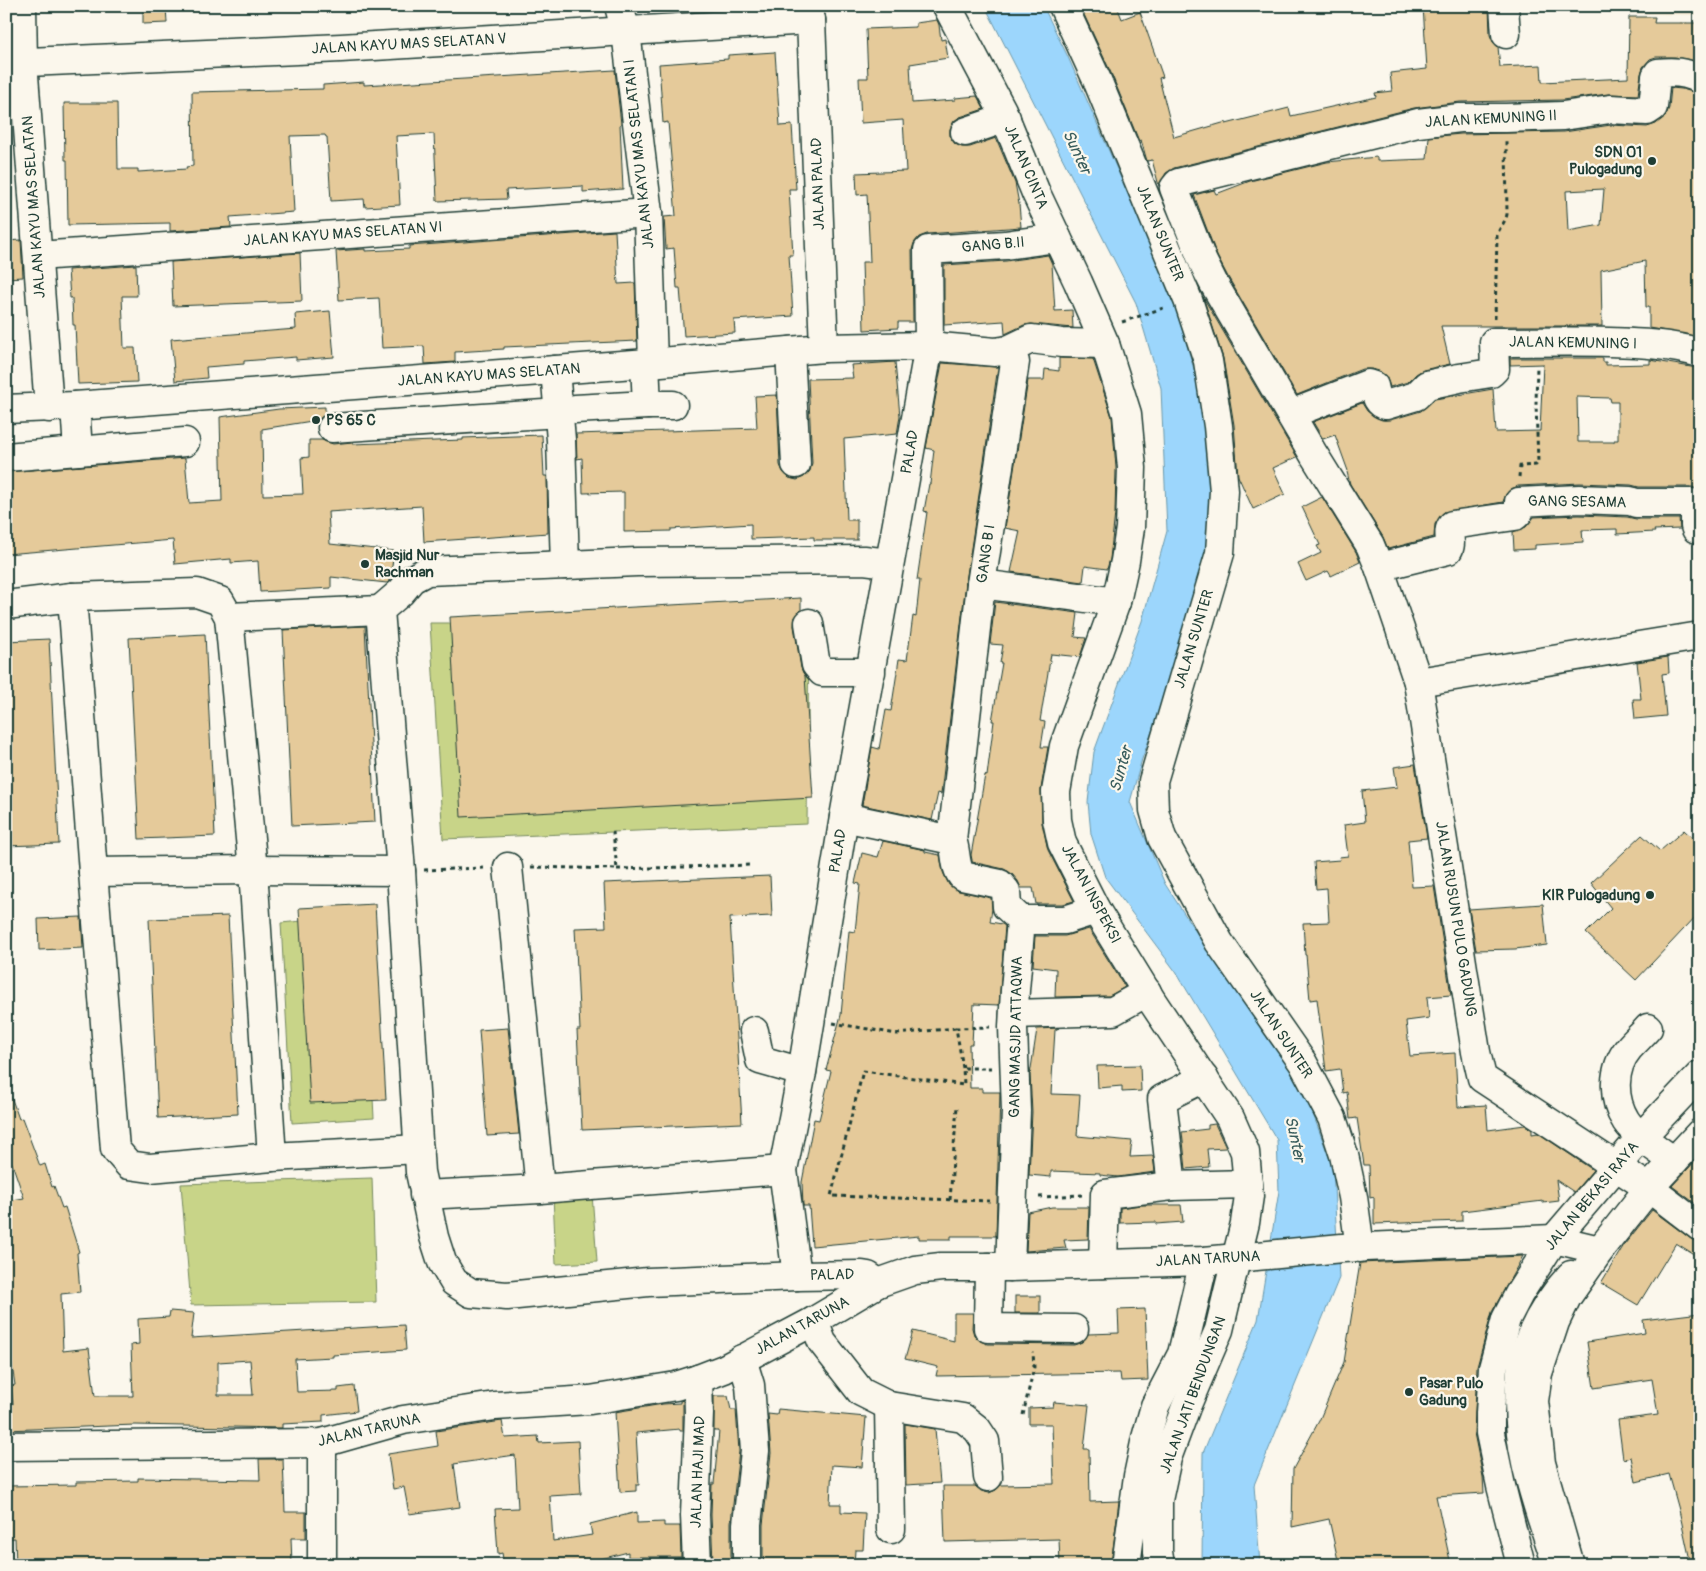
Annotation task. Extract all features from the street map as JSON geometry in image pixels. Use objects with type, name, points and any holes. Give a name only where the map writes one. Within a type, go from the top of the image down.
[{"type":"street","name":"JALAN KAYU MAS SELATAN","points":[[22,6],[15,62],[38,256],[62,407]]},
{"type":"street","name":"JALAN CINTA","points":[[947,6],[1006,118],[1036,193],[1102,337]]},
{"type":"street","name":"JALAN SUNTER","points":[[1063,6],[1097,80],[1188,300],[1208,361],[1218,426],[1224,491],[1220,553],[1153,781],[1154,810],[1162,838],[1219,942],[1303,1063],[1332,1118],[1344,1155],[1353,1198],[1351,1248]]},
{"type":"street","points":[[1504,6],[1506,34]]},
{"type":"street","name":"JALAN KAYU MAS SELATAN V","points":[[15,62],[341,48],[623,19],[810,13]]},
{"type":"street","name":"JALAN PALAD","points":[[810,13],[824,348]]},
{"type":"street","name":"JALAN KAYU MAS SELATAN I","points":[[567,411],[660,405],[649,362],[648,213],[623,19]]},
{"type":"street","name":"JALAN KEMUNING II","points":[[1175,192],[1174,188],[1178,183],[1418,122],[1460,118],[1563,116],[1610,109],[1647,111],[1653,107],[1656,76],[1658,73],[1683,72],[1692,74],[1700,79]]},
{"type":"street","points":[[965,132],[1006,118]]},
{"type":"street","name":"JALAN RUSUN PULO GADUNG","points":[[1175,192],[1203,262],[1214,284],[1370,546],[1379,567],[1418,682],[1476,1052],[1482,1078],[1650,1188],[1700,1227]]},
{"type":"street","name":"JALAN KAYU MAS SELATAN VI","points":[[38,256],[648,213]]},
{"type":"street","name":"GANG B.II","points":[[928,250],[1005,245],[1058,238]]},
{"type":"street","name":"PALAD","points":[[878,1283],[868,1276],[862,1275],[797,1276],[783,1170],[802,1072],[844,817],[929,346],[928,250]]},
{"type":"street","points":[[929,346],[995,352],[1008,350],[1031,339],[1062,343],[1102,337]]},
{"type":"street","name":"JALAN INSPEKSI","points":[[1102,337],[1127,414],[1132,468],[1130,528],[1116,602],[1064,746],[1056,792],[1057,820],[1062,843],[1096,910],[1147,992],[1230,1118],[1245,1152],[1248,1205],[1244,1257]]},
{"type":"street","name":"JALAN KEMUNING I","points":[[1291,414],[1368,384],[1374,386],[1379,402],[1386,405],[1416,396],[1427,385],[1491,373],[1495,369],[1494,342],[1660,344],[1700,353]]},
{"type":"street","name":"JALAN KAYU MAS SELATAN","points":[[6,409],[62,407],[824,348],[929,346]]},
{"type":"street","name":"GANG B I","points":[[952,840],[981,584],[1015,362],[1008,350]]},
{"type":"street","points":[[790,351],[796,464]]},
{"type":"street","points":[[554,370],[567,411],[565,564]]},
{"type":"street","points":[[424,379],[425,422]]},
{"type":"street","points":[[62,407],[78,451]]},
{"type":"street","points":[[332,428],[567,411]]},
{"type":"street","points":[[6,457],[185,442]]},
{"type":"street","name":"GANG SESAMA","points":[[1379,567],[1448,550],[1450,546],[1449,529],[1452,525],[1515,516],[1519,512],[1519,502],[1579,499],[1630,501],[1636,503],[1692,503],[1694,506],[1695,526],[1700,529]]},
{"type":"street","points":[[229,617],[380,610],[401,592],[412,579],[426,571],[565,564],[864,560],[890,564]]},
{"type":"street","points":[[981,584],[1116,602]]},
{"type":"street","points":[[6,605],[72,597],[197,593],[220,601],[229,617],[253,870],[272,1157]]},
{"type":"street","points":[[72,597],[115,1149],[129,1165],[150,1168],[272,1157],[419,1148]]},
{"type":"street","points":[[380,610],[424,1195],[442,1262],[454,1282],[471,1293],[507,1296],[648,1282],[797,1276]]},
{"type":"street","points":[[809,623],[816,665],[822,672],[871,672]]},
{"type":"street","points":[[1418,682],[1700,636]]},
{"type":"street","points":[[844,817],[952,840],[957,870],[962,876],[1000,884],[1006,891],[1007,907],[1021,920],[1065,920],[1096,910]]},
{"type":"street","points":[[508,867],[540,1189]]},
{"type":"street","points":[[93,872],[253,870],[401,872]]},
{"type":"street","name":"GANG MASJID ATTAQWA","points":[[1021,920],[1014,1021],[1016,1111],[1013,1202],[988,1328],[1030,1329]]},
{"type":"street","points":[[1014,1021],[1113,1011],[1147,992]]},
{"type":"street","points":[[1648,1028],[1628,1049],[1616,1072],[1617,1098],[1626,1121],[1674,1162]]},
{"type":"street","points":[[754,1031],[760,1060],[802,1072]]},
{"type":"street","name":"JALAN BEKASI RAYA","points":[[1521,1565],[1490,1433],[1493,1368],[1506,1319],[1519,1294],[1554,1238],[1642,1136],[1700,1075]]},
{"type":"street","points":[[1172,1186],[1162,1099],[1204,1078]]},
{"type":"street","points":[[1570,1565],[1541,1463],[1534,1401],[1538,1373],[1555,1322],[1567,1297],[1600,1250],[1650,1188],[1700,1133]]},
{"type":"street","points":[[424,1195],[540,1189],[783,1170]]},
{"type":"street","points":[[1103,1264],[1105,1194],[1172,1186],[1248,1184]]},
{"type":"street","points":[[1537,1565],[1508,1449],[1504,1414],[1504,1383],[1522,1319],[1554,1268],[1556,1257],[1554,1238]]},
{"type":"street","name":"JALAN TARUNA","points":[[6,1446],[322,1443],[404,1420],[495,1406],[590,1400],[676,1386],[724,1369],[814,1321],[878,1283],[915,1270],[941,1267],[1000,1267],[1204,1260],[1351,1248],[1554,1238],[1600,1250]]},
{"type":"street","points":[[1558,1565],[1529,1479],[1522,1437],[1519,1397],[1522,1361],[1536,1326],[1551,1301],[1573,1272],[1600,1250]]},
{"type":"street","name":"JALAN JATI BENDUNGAN","points":[[1160,1565],[1158,1552],[1158,1500],[1168,1458],[1186,1407],[1219,1330],[1244,1257]]},
{"type":"street","points":[[1126,1565],[1138,1476],[1146,1438],[1155,1406],[1182,1354],[1204,1260]]},
{"type":"street","points":[[814,1321],[822,1342],[861,1392],[889,1406],[963,1418],[977,1429],[985,1441],[988,1477]]},
{"type":"street","points":[[1030,1329],[1074,1329]]},
{"type":"street","points":[[742,1358],[750,1385],[755,1452],[747,1524],[747,1565]]},
{"type":"street","name":"JALAN HAJI MAD","points":[[697,1565],[695,1515],[700,1414],[698,1379]]},
{"type":"street","points":[[889,1406],[891,1528]]},
{"type":"street","points":[[322,1443],[322,1565]]},
{"type":"path","points":[[1494,342],[1497,236],[1507,214],[1506,118]]},
{"type":"path","points":[[1138,317],[1169,306]]},
{"type":"path","points":[[1519,502],[1519,468],[1522,465],[1536,465],[1538,462],[1536,404],[1537,342]]},
{"type":"path","points":[[616,869],[750,865]]},
{"type":"path","points":[[810,1019],[897,1034],[1014,1021]]},
{"type":"path","points":[[956,1028],[964,1085],[863,1071],[831,1196],[1013,1202]]},
{"type":"path","points":[[963,1068],[1015,1069]]},
{"type":"path","points":[[950,1200],[956,1106]]},
{"type":"path","points":[[1040,1197],[1105,1194]]},
{"type":"path","points":[[1023,1415],[1034,1367],[1030,1329]]},
{"type":"shaded area","points":[[1608,6],[1700,6],[1700,15],[1608,13]]},
{"type":"green space","points":[[430,623],[809,623],[807,824],[443,839]]},
{"type":"green space","points":[[364,915],[374,1118],[292,1123],[281,923]]},
{"type":"green space","points":[[372,1178],[376,1302],[191,1305],[181,1184]]},
{"type":"green space","points":[[592,1194],[597,1262],[556,1264],[553,1195]]},
{"type":"water","name":"Sunter","points":[[985,6],[1043,6],[1068,57],[1172,295],[1207,413],[1219,517],[1188,633],[1142,759],[1130,802],[1165,884],[1209,952],[1291,1055],[1333,1168],[1339,1278],[1254,1485],[1260,1565],[1202,1565],[1203,1453],[1258,1320],[1279,1191],[1277,1140],[1176,972],[1105,877],[1091,834],[1088,802],[1094,752],[1142,621],[1167,531],[1161,388],[1136,303]]},
{"type":"building","points":[[143,6],[166,6],[167,23],[143,24]]},
{"type":"building","points":[[1080,6],[1117,6],[1122,19],[1140,12],[1163,77],[1159,78],[1174,137],[1226,122],[1226,124],[1289,108],[1291,116],[1376,97],[1375,93],[1392,91],[1390,73],[1427,69],[1423,6],[1489,6],[1490,35],[1498,47],[1500,67],[1541,65],[1542,82],[1628,78],[1629,17],[1655,17],[1654,23],[1700,23],[1700,62],[1675,57],[1656,57],[1650,59],[1643,67],[1638,95],[1608,94],[1562,100],[1460,102],[1414,108],[1174,168],[1166,173],[1159,186],[1152,160],[1147,161],[1141,140],[1139,141],[1111,73]]},
{"type":"building","points":[[937,20],[941,40],[945,39],[948,58],[910,64],[912,103],[955,100],[955,98],[977,96],[984,109],[954,121],[950,129],[950,137],[955,144],[962,147],[970,147],[996,138],[1015,183],[1021,227],[927,234],[919,237],[914,243],[912,250],[913,322],[898,322],[898,328],[864,330],[862,262],[870,262],[867,194],[857,195],[856,173],[906,171],[903,120],[861,123],[859,78],[868,78],[866,29],[916,27],[916,23]]},
{"type":"building","points":[[775,52],[780,126],[792,125],[796,189],[789,189],[793,255],[789,255],[793,316],[734,320],[735,333],[684,336],[680,288],[677,288],[674,248],[666,249],[664,217],[676,216],[668,122],[663,123],[659,64],[728,59],[728,55]]},
{"type":"building","points":[[615,70],[621,124],[623,189],[583,192],[583,186],[506,190],[507,199],[437,201],[434,134],[396,136],[400,205],[365,207],[364,199],[331,201],[327,137],[325,135],[290,136],[294,212],[230,217],[231,227],[170,231],[170,223],[68,225],[64,103],[117,103],[118,169],[138,169],[138,172],[187,169],[186,167],[193,166],[192,92],[323,89],[323,85],[364,82],[364,85]]},
{"type":"building","points":[[1671,88],[1700,94],[1700,337],[1649,328],[1649,307],[1646,307],[1645,261],[1601,270],[1602,326],[1441,326],[1450,364],[1423,370],[1408,382],[1390,387],[1386,376],[1379,371],[1362,369],[1297,395],[1217,256],[1194,195],[1214,190],[1216,194],[1250,181],[1327,162],[1377,157],[1377,161],[1427,159],[1429,137],[1461,134],[1564,132],[1611,125],[1647,127],[1656,124],[1666,115],[1669,108]],"holes":[[[1604,189],[1601,225],[1568,231],[1566,191]]]},
{"type":"building","points":[[615,231],[618,284],[635,283],[637,341],[504,347],[504,349],[455,352],[455,362],[425,364],[424,346],[382,348],[379,298],[339,300],[336,251],[409,249],[409,246]]},
{"type":"building","points":[[21,240],[23,277],[6,278],[6,241]]},
{"type":"building","points":[[300,253],[302,301],[173,306],[171,262]]},
{"type":"building","points":[[1048,255],[1052,264],[1055,311],[1072,310],[1073,328],[1032,324],[1024,325],[1005,334],[1004,321],[944,325],[944,265],[1006,261]]},
{"type":"building","points":[[136,265],[137,296],[122,296],[124,348],[135,348],[137,382],[78,384],[75,325],[73,325],[68,270]]},
{"type":"building","points":[[1203,297],[1297,457],[1273,468],[1285,494],[1253,509],[1238,476],[1234,425],[1223,358]]},
{"type":"building","points":[[330,311],[334,357],[296,360],[296,357],[244,361],[244,364],[206,367],[207,378],[175,381],[171,339],[296,329],[295,314]]},
{"type":"building","points":[[1059,358],[1093,359],[1112,417],[1116,468],[1115,513],[1110,559],[1107,569],[1085,566],[1083,582],[1011,572],[1020,531],[1005,528],[1028,380],[1044,380],[1045,369],[1059,371]]},
{"type":"building","points":[[1510,358],[1603,358],[1603,362],[1606,362],[1606,365],[1650,364],[1650,360],[1697,368],[1698,418],[1700,418],[1700,490],[1692,487],[1639,487],[1580,483],[1518,486],[1506,494],[1503,502],[1444,512],[1435,524],[1434,537],[1388,549],[1383,537],[1350,484],[1348,471],[1335,435],[1323,439],[1313,422],[1362,403],[1367,411],[1375,417],[1382,420],[1390,420],[1421,411],[1435,399],[1493,389],[1496,432],[1540,431],[1543,364],[1510,365]],"holes":[[[1577,397],[1610,398],[1611,402],[1618,402],[1618,440],[1614,440],[1614,442],[1578,442]]]},
{"type":"building","points":[[895,362],[900,416],[897,434],[844,439],[847,520],[857,520],[857,540],[814,540],[814,537],[751,539],[751,524],[671,529],[671,531],[624,532],[624,492],[583,493],[582,458],[577,459],[576,434],[757,428],[755,396],[777,395],[780,465],[783,472],[789,478],[797,480],[804,477],[810,471],[812,463],[808,379],[853,378],[851,365]]},
{"type":"building","points":[[942,363],[998,367],[966,582],[941,794],[938,793],[932,820],[862,805],[872,747],[879,749],[886,710],[891,711],[899,659],[907,660],[913,616],[916,617],[920,580],[917,580],[927,512],[924,511],[930,484],[934,450],[926,448]]},
{"type":"building","points":[[325,407],[325,414],[318,420],[262,429],[263,495],[303,494],[301,458],[309,457],[309,440],[322,440],[333,444],[352,442],[352,444],[542,435],[544,476],[547,476],[548,533],[424,542],[422,506],[328,512],[330,544],[394,551],[390,581],[387,583],[331,577],[331,588],[260,592],[258,561],[231,563],[231,559],[175,564],[173,540],[6,554],[6,472],[185,458],[189,503],[222,501],[220,417],[279,409]]},
{"type":"building","points":[[1322,497],[1356,552],[1360,562],[1331,576],[1328,571],[1306,581],[1298,564],[1321,553],[1317,546],[1320,545],[1302,507]]},
{"type":"building","points":[[1579,515],[1636,519],[1679,519],[1680,529],[1617,534],[1617,529],[1582,530],[1583,542],[1535,545],[1535,549],[1514,550],[1513,532],[1526,527],[1534,517]]},
{"type":"building","points":[[801,598],[801,610],[795,617],[794,626],[801,668],[805,676],[813,798],[461,817],[450,617]]},
{"type":"building","points":[[995,602],[1078,613],[1075,637],[1086,638],[1080,657],[1051,654],[1040,721],[1045,722],[1041,747],[1048,747],[1041,789],[1042,823],[1048,850],[1074,901],[1063,904],[1036,904],[1033,888],[1021,888],[1012,874],[1004,869],[972,862],[971,855],[985,775],[987,776],[994,721],[992,721],[1002,663],[1000,663],[1003,645],[990,644]]},
{"type":"building","points":[[365,626],[375,822],[292,826],[283,630]]},
{"type":"building","points":[[205,634],[215,836],[139,839],[129,638]]},
{"type":"building","points":[[49,639],[59,844],[6,846],[6,641]]},
{"type":"building","points":[[1668,657],[1669,673],[1662,674],[1666,716],[1635,719],[1633,699],[1641,699],[1637,662]]},
{"type":"building","points":[[1415,764],[1427,838],[1408,840],[1412,887],[1434,886],[1451,995],[1427,997],[1429,1018],[1406,1021],[1410,1056],[1455,1053],[1458,1107],[1486,1105],[1488,1130],[1525,1125],[1532,1130],[1532,1134],[1538,1133],[1593,1170],[1574,1192],[1556,1180],[1559,1201],[1543,1203],[1543,1201],[1462,1211],[1462,1221],[1374,1224],[1374,1197],[1370,1198],[1369,1165],[1364,1165],[1357,1118],[1350,1119],[1347,1092],[1343,1093],[1340,1069],[1326,1071],[1317,999],[1310,1000],[1303,923],[1329,922],[1327,888],[1316,889],[1314,862],[1340,860],[1339,857],[1348,856],[1344,825],[1365,822],[1362,791],[1397,787],[1394,767]]},
{"type":"building","name":"KIR Pulogadung","points":[[1684,830],[1700,845],[1700,912],[1636,980],[1586,933],[1611,908],[1591,883],[1642,835],[1660,851]]},
{"type":"building","points":[[883,841],[940,855],[943,872],[949,885],[959,891],[991,898],[990,922],[1005,926],[999,1005],[974,1004],[972,1044],[969,1044],[970,1088],[982,1088],[982,1092],[1000,1092],[996,1236],[951,1236],[951,1239],[919,1239],[919,1236],[812,1246],[809,1206],[803,1206],[802,1182],[814,1119],[819,1120],[831,1071],[826,1070],[841,1015],[849,931],[855,932],[860,884],[855,883],[862,853],[878,857]]},
{"type":"building","points":[[770,876],[772,916],[730,918],[742,1123],[582,1130],[577,1030],[580,1030],[575,928],[606,927],[604,883]]},
{"type":"building","points":[[375,904],[386,1100],[310,1103],[299,908]]},
{"type":"building","points":[[1543,904],[1547,945],[1515,949],[1476,950],[1469,909]]},
{"type":"building","points":[[228,916],[238,1114],[158,1118],[149,919]]},
{"type":"building","points":[[81,917],[83,948],[39,950],[38,919]]},
{"type":"building","points":[[1089,929],[1125,987],[1109,996],[1055,997],[1056,969],[1033,966],[1035,936],[1065,936]]},
{"type":"building","points":[[508,1028],[519,1134],[487,1136],[479,1030]]},
{"type":"building","points":[[1059,1028],[1055,1030],[1051,1094],[1080,1095],[1077,1136],[1132,1141],[1130,1157],[1153,1156],[1155,1172],[1118,1177],[1100,1175],[1100,1173],[1051,1171],[1051,1177],[1029,1175],[1032,1112],[1030,1075],[1037,1029]]},
{"type":"building","points":[[1140,1065],[1141,1091],[1122,1092],[1122,1086],[1098,1088],[1097,1066]]},
{"type":"building","points":[[8,1088],[19,1119],[22,1118],[40,1166],[45,1164],[52,1187],[54,1186],[62,1208],[65,1207],[79,1252],[77,1253],[80,1292],[61,1294],[63,1351],[89,1348],[95,1396],[133,1396],[131,1345],[139,1344],[138,1319],[169,1317],[170,1311],[194,1313],[191,1338],[404,1325],[406,1350],[295,1359],[297,1392],[338,1391],[338,1388],[354,1386],[357,1411],[323,1415],[323,1422],[282,1424],[282,1428],[135,1425],[6,1430],[6,1405],[13,1404],[11,1386],[15,1385],[6,1320],[6,1201],[24,1198],[6,1146],[6,1089]],"holes":[[[250,1360],[253,1395],[218,1395],[218,1362]]]},
{"type":"building","points":[[1215,1124],[1226,1148],[1207,1149],[1209,1167],[1186,1169],[1182,1132],[1208,1129],[1208,1125]]},
{"type":"building","points":[[1700,1156],[1700,1207],[1672,1186]]},
{"type":"building","points":[[1141,1205],[1181,1205],[1183,1222],[1156,1224],[1156,1222],[1120,1223],[1120,1208]]},
{"type":"building","points":[[1052,1207],[1089,1207],[1088,1239],[1064,1240],[1066,1248],[1026,1251],[1028,1212]]},
{"type":"building","points":[[1652,1210],[1691,1239],[1700,1242],[1700,1258],[1676,1243],[1638,1305],[1601,1283],[1624,1245]]},
{"type":"building","name":"Pasar Pulo Gadung","points":[[1523,1256],[1492,1312],[1477,1367],[1474,1433],[1483,1477],[1484,1493],[1436,1496],[1451,1565],[1339,1565],[1329,1519],[1292,1527],[1293,1469],[1319,1421],[1344,1362],[1360,1263]]},
{"type":"building","points":[[1015,1296],[1040,1296],[1040,1313],[1015,1313]]},
{"type":"building","points":[[1145,1309],[1148,1380],[1121,1381],[1120,1373],[936,1376],[938,1367],[905,1359],[913,1331],[954,1341],[954,1313],[973,1313],[972,1328],[974,1335],[980,1341],[987,1344],[1074,1345],[1082,1342],[1088,1334],[1119,1333],[1118,1310]]},
{"type":"building","points":[[1700,1313],[1700,1565],[1691,1565],[1669,1474],[1636,1482],[1631,1457],[1623,1459],[1618,1420],[1658,1415],[1652,1379],[1594,1388],[1587,1342],[1645,1333],[1643,1320]]},
{"type":"building","points":[[714,1396],[728,1396],[731,1410],[736,1410],[739,1451],[731,1522],[731,1562],[713,1562],[712,1484],[714,1484],[719,1431],[714,1431]]},
{"type":"building","points":[[683,1400],[683,1431],[680,1431],[680,1429],[636,1433],[639,1485],[636,1485],[636,1491],[620,1492],[615,1412],[680,1403]]},
{"type":"building","points":[[1054,1402],[1089,1405],[1084,1449],[1089,1449],[1090,1502],[1119,1501],[1111,1565],[1060,1565],[1059,1539],[945,1542],[943,1486],[975,1486],[981,1491],[989,1493],[1001,1485],[1054,1484],[1052,1424],[1029,1424],[1029,1408],[1053,1407]]},
{"type":"building","points":[[778,1409],[866,1417],[862,1467],[832,1465],[830,1504],[841,1504],[841,1512],[865,1513],[863,1550],[855,1550],[854,1565],[763,1565],[763,1525],[771,1453],[768,1414],[777,1415]]},
{"type":"building","points":[[502,1421],[505,1438],[538,1436],[539,1443],[578,1441],[581,1494],[550,1496],[553,1541],[592,1535],[590,1524],[637,1512],[637,1523],[664,1522],[664,1526],[680,1526],[681,1557],[628,1557],[628,1552],[593,1561],[593,1563],[578,1565],[574,1565],[574,1562],[552,1565],[504,1565],[502,1553],[498,1554],[495,1509],[518,1508],[515,1455],[454,1464],[460,1507],[409,1514],[404,1487],[393,1489],[388,1454],[438,1446],[436,1431]]},
{"type":"building","points":[[905,1424],[935,1429],[940,1483],[906,1485]]},
{"type":"building","points":[[259,1459],[283,1459],[285,1512],[306,1512],[306,1538],[291,1538],[292,1565],[16,1565],[15,1538],[6,1539],[6,1486],[76,1485],[76,1482],[138,1481],[138,1478],[260,1480]]},
{"type":"place","name":"SDN 01 Pulogadung","points":[[1652,161]]},
{"type":"place","name":"PS 65 C","points":[[316,420]]},
{"type":"place","name":"Masjid Nur Rachman","points":[[365,564]]},
{"type":"place","name":"KIR Pulogadung","points":[[1650,895]]},
{"type":"place","name":"Pasar Pulo Gadung","points":[[1409,1392]]}]
